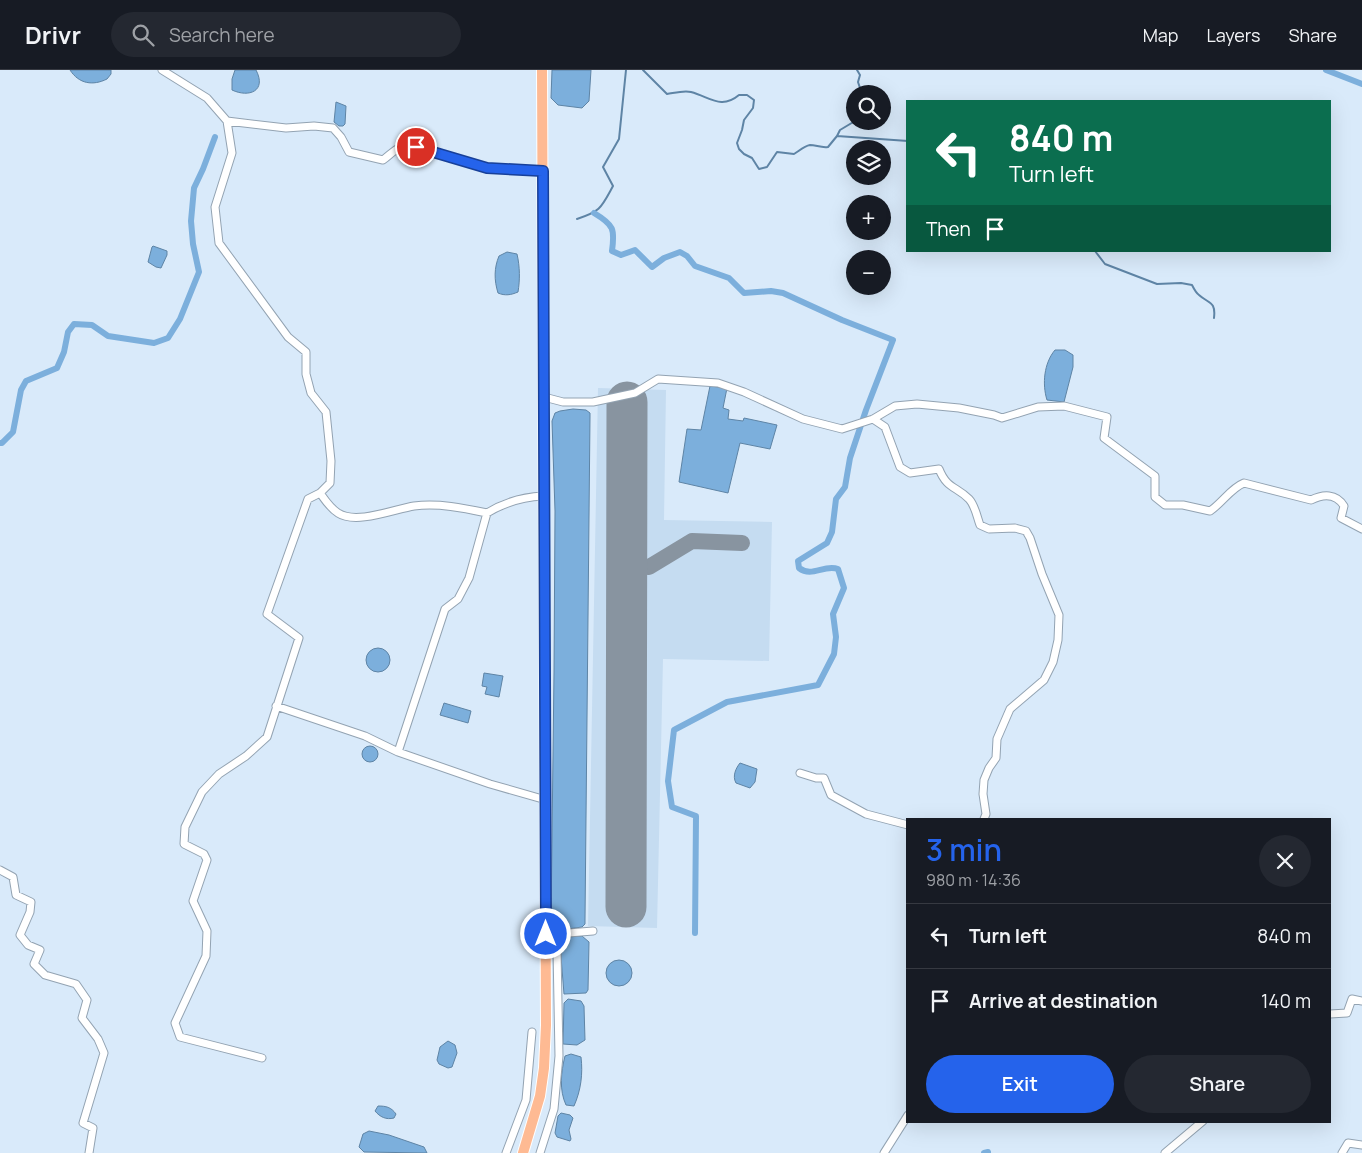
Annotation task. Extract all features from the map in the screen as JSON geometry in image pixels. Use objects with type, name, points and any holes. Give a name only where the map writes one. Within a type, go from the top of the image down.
[{"type":"highway","points":[[523,1153],[536,1110],[544,1068],[546,992],[542,70]]},
{"type":"street","points":[[162,70],[207,98],[226,121],[232,153],[215,207],[219,243],[288,337],[306,352],[306,374],[311,393],[326,412],[332,460],[330,484],[320,493],[308,499],[267,614],[299,638],[267,737],[246,756],[220,774],[202,792],[185,827],[184,844],[204,854],[206,860],[193,901],[207,931],[206,956],[175,1023],[180,1037],[262,1058]]},
{"type":"street","points":[[226,121],[286,128],[314,126],[333,128],[341,137],[349,152],[383,160],[398,147],[406,145],[487,168],[543,171]]},
{"type":"street","points":[[544,397],[563,402],[593,402],[635,393],[658,380],[718,384],[744,392],[803,419],[842,429],[873,419],[895,406],[917,404],[959,408],[1002,418],[1038,408],[1064,406],[1107,417],[1104,438],[1155,476],[1154,493],[1162,504],[1168,506],[1183,505],[1210,511],[1244,483],[1311,500],[1325,495],[1338,498],[1344,506],[1340,518],[1362,529]]},
{"type":"street","points":[[873,419],[885,427],[900,467],[910,473],[939,469],[943,479],[971,501],[980,525],[990,529],[1015,528],[1026,531],[1060,615],[1058,640],[1053,662],[1044,680],[1010,709],[997,740],[996,758],[984,780],[983,794],[986,814],[984,818]]},
{"type":"street","points":[[320,493],[331,508],[340,515],[376,516],[414,506],[444,506],[487,513]]},
{"type":"street","points":[[398,752],[445,609],[458,599],[468,578],[487,513],[499,505],[528,497],[543,496]]},
{"type":"street","points":[[276,706],[365,736],[398,752],[490,784],[546,800]]},
{"type":"street","points":[[800,773],[816,778],[824,778],[831,795],[866,814],[906,824]]},
{"type":"street","points":[[0,870],[13,877],[16,894],[31,902],[30,912],[20,935],[28,945],[40,950],[34,964],[46,975],[76,984],[87,1000],[82,1018],[98,1039],[104,1052],[83,1123],[93,1128],[89,1153]]},
{"type":"street","points":[[540,1153],[554,1108],[558,1056],[557,950],[554,939],[556,934],[593,931]]},
{"type":"street","points":[[1331,1014],[1347,1014],[1352,999],[1362,1001]]},
{"type":"street","points":[[506,1153],[526,1100],[532,1032]]},
{"type":"street","points":[[884,1153],[906,1118]]},
{"type":"street","points":[[1166,1153],[1202,1123]]},
{"type":"street","points":[[1342,1153],[1348,1143],[1362,1145]]},
{"type":"shaded area","points":[[598,388],[666,390],[664,520],[772,522],[769,661],[663,659],[657,928],[588,926]]},
{"type":"water","points":[[70,70],[111,70],[111,74],[107,79],[92,83],[82,81]]},
{"type":"water","points":[[235,70],[256,70],[259,77],[258,88],[250,93],[232,90],[232,79]]},
{"type":"water","points":[[552,70],[591,70],[589,101],[582,108],[558,105],[551,98]]},
{"type":"water","points":[[336,102],[346,106],[345,124],[343,126],[339,126],[334,122]]},
{"type":"water","points":[[153,246],[167,251],[161,268],[148,262]]},
{"type":"water","points":[[507,252],[517,254],[519,278],[518,292],[506,295],[498,293],[495,274],[499,256]]},
{"type":"water","points":[[1055,350],[1065,350],[1073,355],[1073,367],[1064,402],[1047,400],[1045,394],[1046,367]]},
{"type":"water","points":[[710,386],[727,388],[723,408],[729,410],[728,419],[743,421],[744,418],[777,425],[770,449],[740,443],[728,493],[679,482],[687,429],[701,430]]},
{"type":"water","points":[[573,409],[586,410],[590,413],[585,924],[582,927],[561,930],[552,926],[551,922],[555,511],[552,421],[555,413]]},
{"type":"water","points":[[378,648],[386,652],[390,660],[386,668],[378,672],[370,668],[366,660],[370,652]]},
{"type":"water","points":[[484,673],[503,676],[499,697],[485,694],[487,687],[482,686]]},
{"type":"water","points":[[444,703],[471,711],[468,723],[440,715]]},
{"type":"water","points":[[367,746],[373,746],[378,751],[376,760],[367,762],[362,757],[362,751]]},
{"type":"water","points":[[740,763],[757,769],[755,782],[750,788],[736,783],[734,778]]},
{"type":"water","points":[[582,936],[589,942],[588,990],[586,993],[564,994],[560,944],[565,937]]},
{"type":"water","points":[[619,960],[628,964],[632,973],[628,982],[619,986],[610,982],[606,973],[610,964]]},
{"type":"water","points":[[568,999],[581,1001],[584,1006],[585,1040],[577,1045],[563,1044],[564,1003]]},
{"type":"water","points":[[448,1041],[455,1045],[457,1053],[452,1067],[448,1068],[439,1064],[437,1060],[440,1047]]},
{"type":"water","points":[[571,1054],[581,1057],[582,1063],[580,1088],[574,1106],[566,1105],[562,1087],[565,1056]]},
{"type":"water","points":[[378,1106],[390,1108],[396,1114],[394,1118],[383,1118],[379,1115],[375,1111]]},
{"type":"water","points":[[561,1113],[570,1115],[573,1118],[569,1130],[570,1141],[557,1137],[555,1133],[558,1116]]},
{"type":"water","points":[[369,1131],[389,1135],[424,1147],[427,1153],[364,1152],[359,1147],[363,1134]]},
{"type":"waterway","points":[[577,219],[591,214],[600,208],[613,186],[603,167],[619,139],[626,70]]},
{"type":"waterway","points":[[643,70],[667,94],[688,91],[721,102],[727,102],[739,95],[747,95],[754,100],[753,108],[744,120],[737,143],[739,149],[752,158],[759,169],[767,167],[777,152],[794,154],[810,145],[828,147],[837,136],[906,141]]},
{"type":"waterway","points":[[857,70],[860,75],[859,85]]},
{"type":"waterway","points":[[1326,70],[1362,84]]},
{"type":"waterway","points":[[837,136],[840,130],[846,126]]},
{"type":"waterway","points":[[0,443],[13,432],[21,390],[26,381],[57,368],[64,352],[68,332],[74,324],[92,325],[108,336],[154,343],[168,338],[180,319],[199,272],[193,244],[191,221],[194,188],[215,137]]},
{"type":"waterway","points":[[594,213],[606,221],[612,228],[612,251],[621,255],[635,250],[652,267],[664,258],[680,252],[687,256],[695,266],[729,278],[744,293],[771,291],[783,293],[842,320],[893,340],[850,458],[845,487],[836,499],[832,532],[827,543],[798,561],[799,568],[804,571],[809,572],[828,568],[838,569],[844,588],[833,614],[836,637],[834,654],[818,685],[727,702],[674,730],[668,781],[672,807],[696,816],[695,933]]},
{"type":"waterway","points":[[1096,252],[1105,264],[1157,284],[1181,283],[1192,285],[1195,291],[1213,306],[1214,318]]},
{"type":"waterway","points":[[984,1153],[988,1152]]},
{"type":"taxiway","points":[[627,566],[649,567],[692,541],[742,543]]},
{"type":"runway","points":[[626,907],[627,402]]},
{"type":"route","points":[[416,147],[487,168],[543,171],[546,934]]}]
